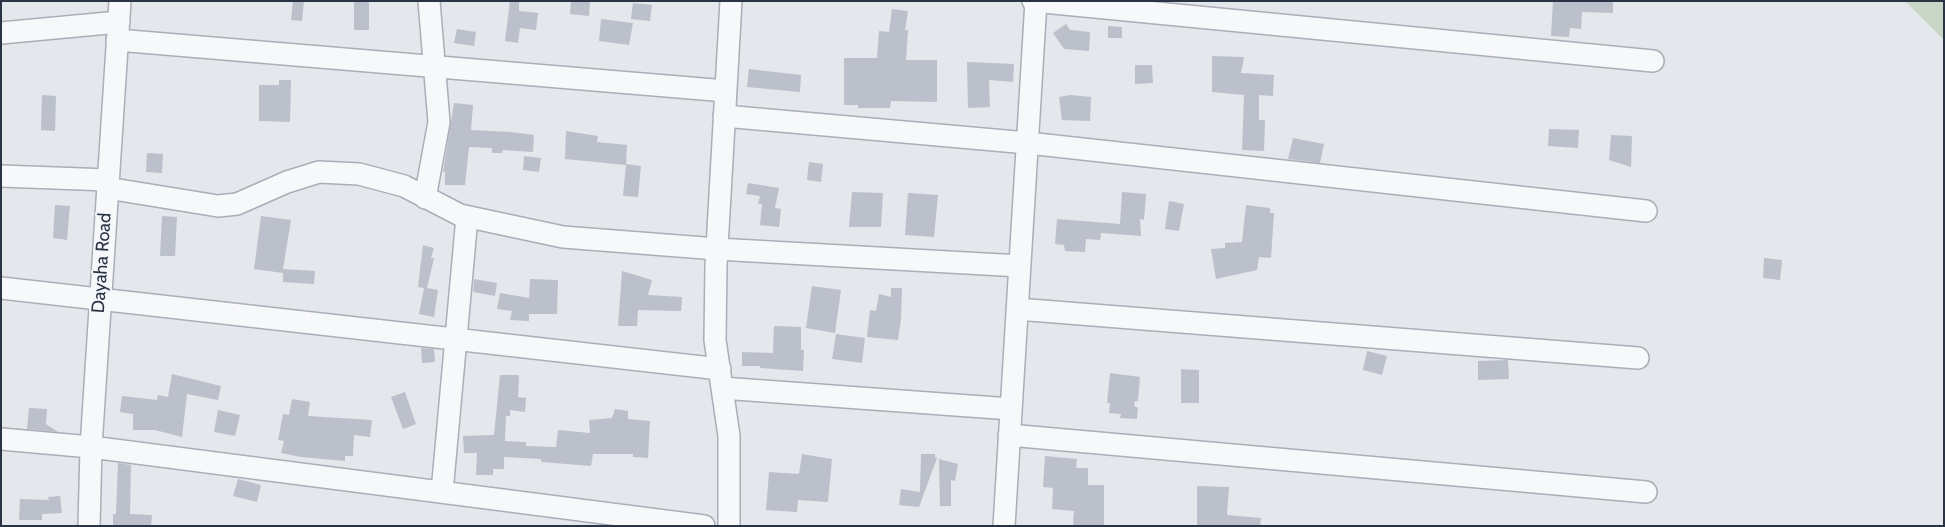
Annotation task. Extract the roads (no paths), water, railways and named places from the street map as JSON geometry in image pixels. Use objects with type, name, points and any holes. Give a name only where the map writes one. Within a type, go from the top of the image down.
[{"type":"street","points":[[425,198],[439,122],[429,1]]},
{"type":"street","points":[[729,526],[729,436],[715,340],[717,249],[731,1]]},
{"type":"street","points":[[1004,526],[1035,1],[1653,61]]},
{"type":"street","points":[[1,33],[119,21],[434,67],[726,91]]},
{"type":"street","name":"Dayaha Road","points":[[89,526],[91,448],[119,21]]},
{"type":"street","points":[[724,116],[1028,143],[1646,211]]},
{"type":"street","points":[[1,176],[108,184],[218,206],[237,204],[287,182],[319,172],[360,174],[404,186],[460,215],[564,237],[717,249],[1020,266]]},
{"type":"street","points":[[442,492],[467,217]]},
{"type":"street","points":[[1,288],[456,340],[721,378],[1011,409]]},
{"type":"street","points":[[1017,309],[1638,358]]},
{"type":"street","points":[[1010,436],[1646,492]]},
{"type":"street","points":[[1,439],[91,448],[704,526]]}]
